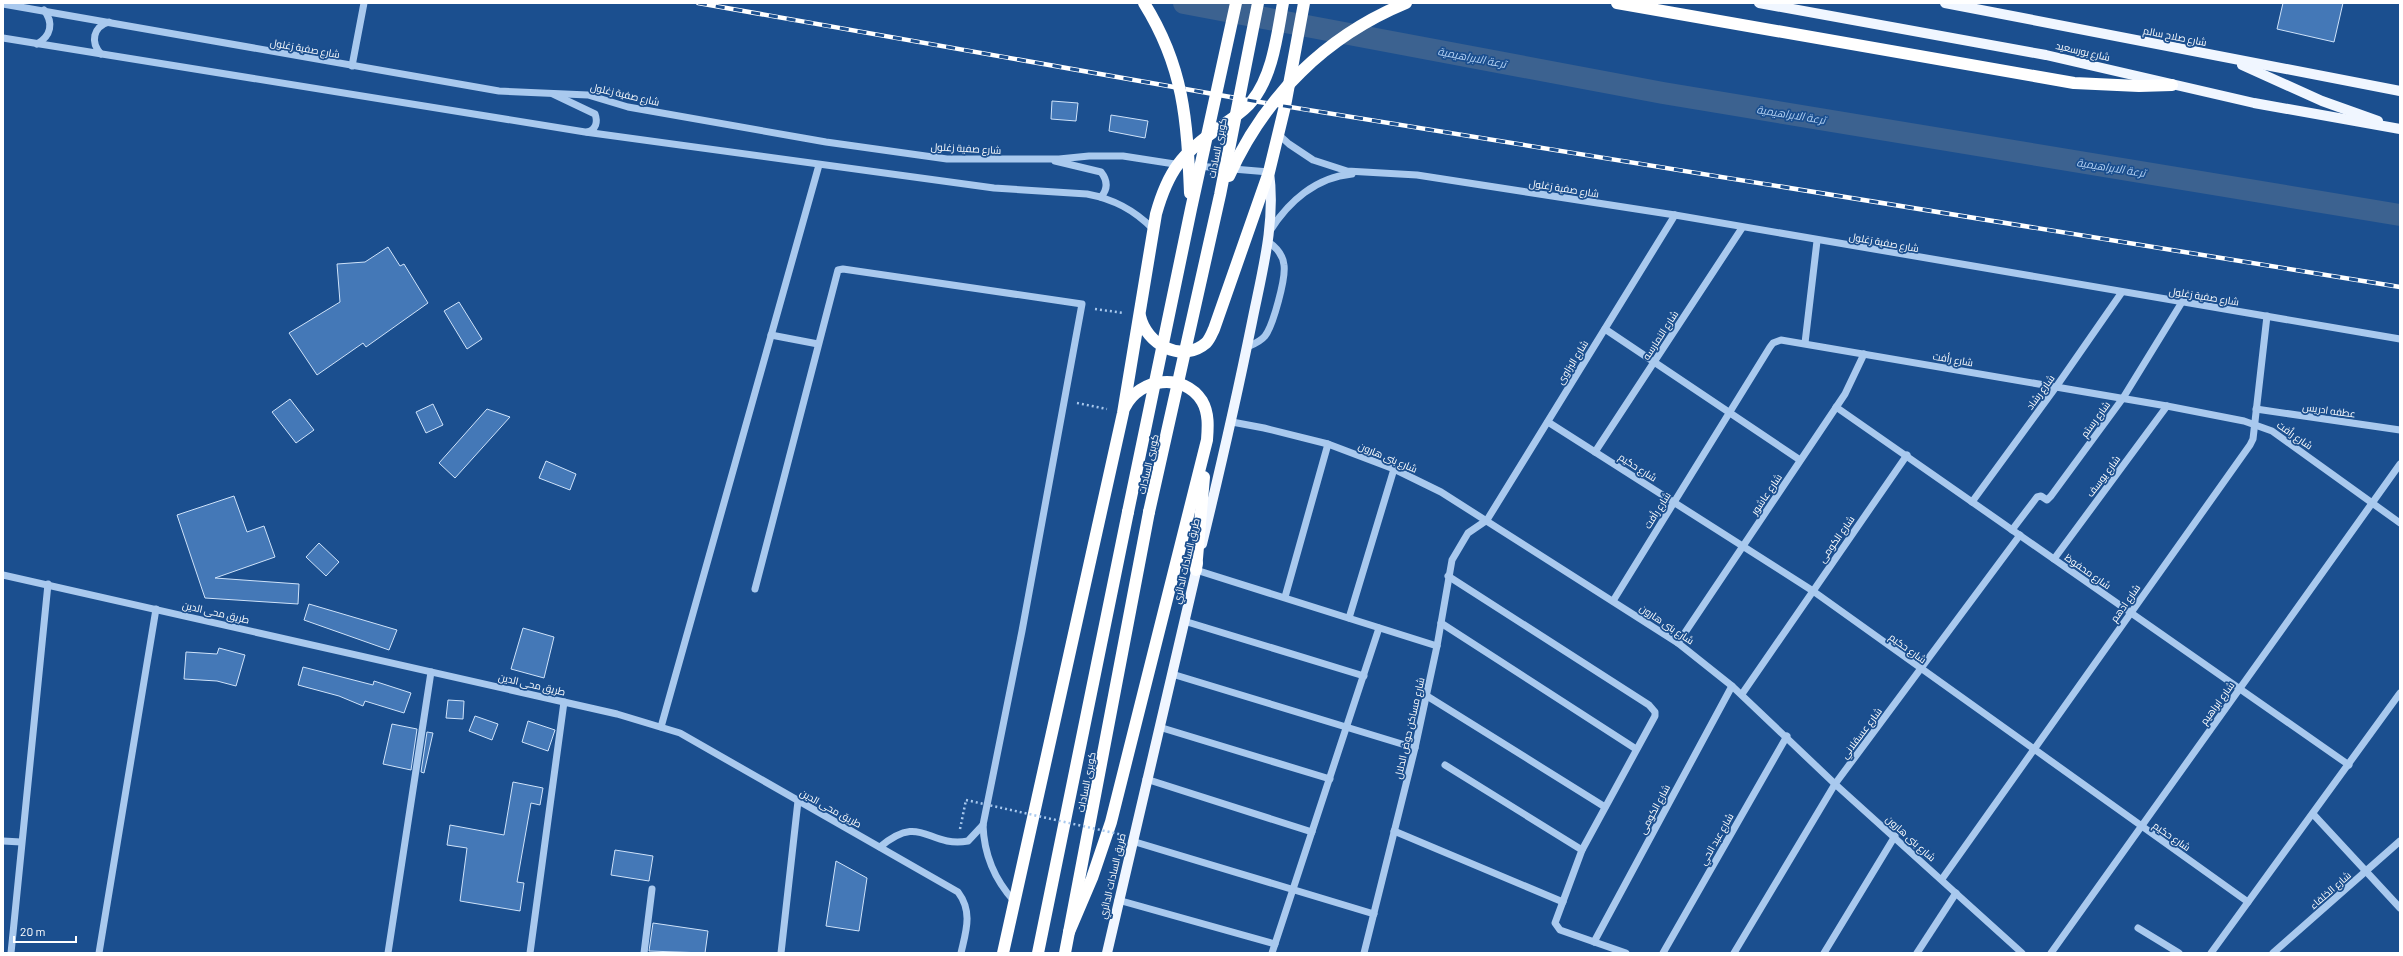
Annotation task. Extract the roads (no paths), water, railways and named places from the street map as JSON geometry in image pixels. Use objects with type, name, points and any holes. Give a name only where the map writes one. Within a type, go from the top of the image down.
[{"type":"highway","name":"كوبرى السادات","points":[[1144,3],[1166,42],[1182,91],[1187,129],[1190,209]]},
{"type":"highway","name":"كوبرى السادات","points":[[1038,953],[1190,209],[1236,3]]},
{"type":"highway","name":"كوبرى السادات","points":[[1070,932],[1149,512],[1220,195],[1258,3]]},
{"type":"highway","points":[[1004,953],[1014,902],[1123,413],[1153,229],[1163,187],[1176,164],[1196,145],[1242,112],[1253,100],[1272,58],[1283,3]]},
{"type":"highway","points":[[1140,314],[1147,333],[1162,347],[1172,350],[1186,351],[1200,347],[1207,342],[1214,329],[1269,172],[1285,106],[1292,58],[1304,3]]},
{"type":"highway","points":[[1220,195],[1237,158],[1258,124],[1303,69],[1326,48],[1352,29],[1379,14],[1406,3]]},
{"type":"highway","points":[[1617,3],[2074,83],[2139,86],[2172,85]]},
{"type":"highway","points":[[1123,413],[1136,393],[1148,385],[1163,382],[1178,383],[1191,390],[1201,400],[1208,414],[1196,570]]},
{"type":"highway","points":[[1065,953],[1070,932],[1092,878],[1111,822],[1207,440]]},
{"type":"main road","name":"شارع بورسعيد","points":[[1758,3],[2046,55],[2254,103],[2400,128]]},
{"type":"main road","name":"شارع صلاح سالم","points":[[1945,3],[2400,91]]},
{"type":"main road","points":[[2229,59],[2322,101],[2400,128]]},
{"type":"main road","name":"طريق السادات الدائري","points":[[1107,953],[1146,779],[1232,422],[1268,238],[1272,201],[1269,172]]},
{"type":"street","points":[[352,66],[364,3]]},
{"type":"street","name":"شارع صفية زغلول","points":[[3,4],[499,91],[551,93],[566,92],[588,94],[628,107],[826,142],[947,159],[1050,159],[1089,156],[1123,156],[1176,164],[1269,172]]},
{"type":"street","points":[[37,44],[48,34],[50,27],[50,20],[44,10]]},
{"type":"street","points":[[101,54],[94,44],[95,32],[103,24],[109,22]]},
{"type":"street","points":[[3,38],[585,132],[994,188],[1101,197],[1128,208],[1153,229]]},
{"type":"street","points":[[551,93],[595,114],[597,123],[595,128],[585,132]]},
{"type":"street","name":"شارع صفية زغلول","points":[[1278,134],[1295,149],[1313,160],[1347,171],[1418,175],[1675,215],[1817,241],[2400,338]]},
{"type":"street","points":[[1050,159],[1101,172],[1107,182],[1107,188],[1101,197]]},
{"type":"street","points":[[661,727],[819,165]]},
{"type":"street","name":"شارع صفية زغلول","points":[[1268,238],[1288,206],[1300,195],[1330,179],[1364,172]]},
{"type":"street","name":"شارع البزاوى","points":[[1487,520],[1675,215]]},
{"type":"street","name":"شارع النمارسه","points":[[1595,452],[1742,228]]},
{"type":"street","points":[[1247,347],[1260,341],[1270,328],[1284,275],[1282,257],[1268,238]]},
{"type":"street","points":[[1805,344],[1817,241]]},
{"type":"street","points":[[755,589],[836,272],[840,269],[1078,302],[1082,308],[983,825],[984,838],[990,866],[996,878],[1014,902]]},
{"type":"street","name":"شارع رشاد","points":[[1972,502],[2056,387],[2122,292]]},
{"type":"street","name":"شارع رستم","points":[[2012,530],[2037,497],[2050,498],[2123,398],[2182,302]]},
{"type":"street","name":"شارع ادهم","points":[[1942,879],[2250,445],[2268,316]]},
{"type":"street","points":[[1605,329],[1800,460]]},
{"type":"street","points":[[771,335],[818,344]]},
{"type":"street","name":"شارع رأفت","points":[[1613,601],[1773,343],[1781,340],[2123,398],[2254,423],[2272,431],[2400,523]]},
{"type":"street","name":"شارع عاشور","points":[[1678,643],[1836,407],[1852,381],[1864,354]]},
{"type":"street","name":"شارع يوسف","points":[[2054,559],[2167,406]]},
{"type":"street","name":"شارع محفوظ","points":[[1836,407],[1907,455],[2348,765]]},
{"type":"street","name":"عطفه ادريس","points":[[2256,409],[2400,430]]},
{"type":"street","name":"شارع بنى هارون","points":[[1232,422],[1264,428],[1328,444],[1394,469],[1442,492],[1678,643],[1742,694],[1835,784],[1942,879],[2014,950],[2022,953]]},
{"type":"street","name":"شارع حكيم","points":[[1548,422],[1813,591],[2033,750],[2248,902]]},
{"type":"street","points":[[1285,598],[1328,444]]},
{"type":"street","name":"شارع الكومى","points":[[1742,694],[1907,455]]},
{"type":"street","name":"شارع ابراهيم","points":[[2051,953],[2400,464]]},
{"type":"street","points":[[1349,618],[1394,469]]},
{"type":"street","name":"شارع مساكن حوض الدلال","points":[[1364,953],[1427,696],[1452,560],[1468,533],[1487,520]]},
{"type":"street","name":"شارع عسقلاني","points":[[1734,953],[1835,784],[2020,535]]},
{"type":"street","points":[[1196,570],[1437,646]]},
{"type":"street","name":"طريق محى الدين","points":[[3,575],[564,702],[661,727],[680,734],[958,892],[965,902],[968,913],[962,953]]},
{"type":"street","points":[[1448,576],[1653,708],[1655,716],[1582,850],[1555,923],[1556,927],[1560,930],[1626,953]]},
{"type":"street","points":[[11,953],[48,584]]},
{"type":"street","points":[[99,953],[156,609]]},
{"type":"street","points":[[1184,621],[1364,676]]},
{"type":"street","points":[[1441,622],[1636,749]]},
{"type":"street","points":[[1272,953],[1379,628]]},
{"type":"street","points":[[388,953],[431,672]]},
{"type":"street","points":[[1172,674],[1415,748]]},
{"type":"street","name":"شارع الكومى","points":[[1594,942],[1732,686]]},
{"type":"street","points":[[2212,953],[2400,693]]},
{"type":"street","points":[[1427,696],[1605,807]]},
{"type":"street","points":[[530,953],[564,702]]},
{"type":"street","points":[[1159,727],[1330,779]]},
{"type":"street","name":"شارع عبد الحي","points":[[1663,953],[1787,736]]},
{"type":"street","points":[[1445,765],[1582,850]]},
{"type":"street","points":[[1146,779],[1312,832]]},
{"type":"street","points":[[781,953],[798,801]]},
{"type":"street","points":[[2313,814],[2400,908]]},
{"type":"street","points":[[880,847],[893,836],[912,830],[922,831],[947,842],[968,841],[983,825]]},
{"type":"street","points":[[1394,831],[1563,902]]},
{"type":"street","points":[[1824,953],[1895,836]]},
{"type":"street","points":[[3,841],[21,842]]},
{"type":"street","points":[[1132,841],[1374,914]]},
{"type":"street","name":"شارع الخلفاء","points":[[2273,953],[2400,841]]},
{"type":"street","points":[[644,953],[652,889]]},
{"type":"street","points":[[1917,953],[1956,893]]},
{"type":"street","points":[[1118,900],[1275,944]]},
{"type":"street","points":[[2138,928],[2179,953]]},
{"type":"waterway","name":"ترعة الابراهيمية","points":[[1184,3],[1663,93],[2400,215]]},
{"type":"railway","points":[[698,3],[1253,101],[2400,287]]}]
